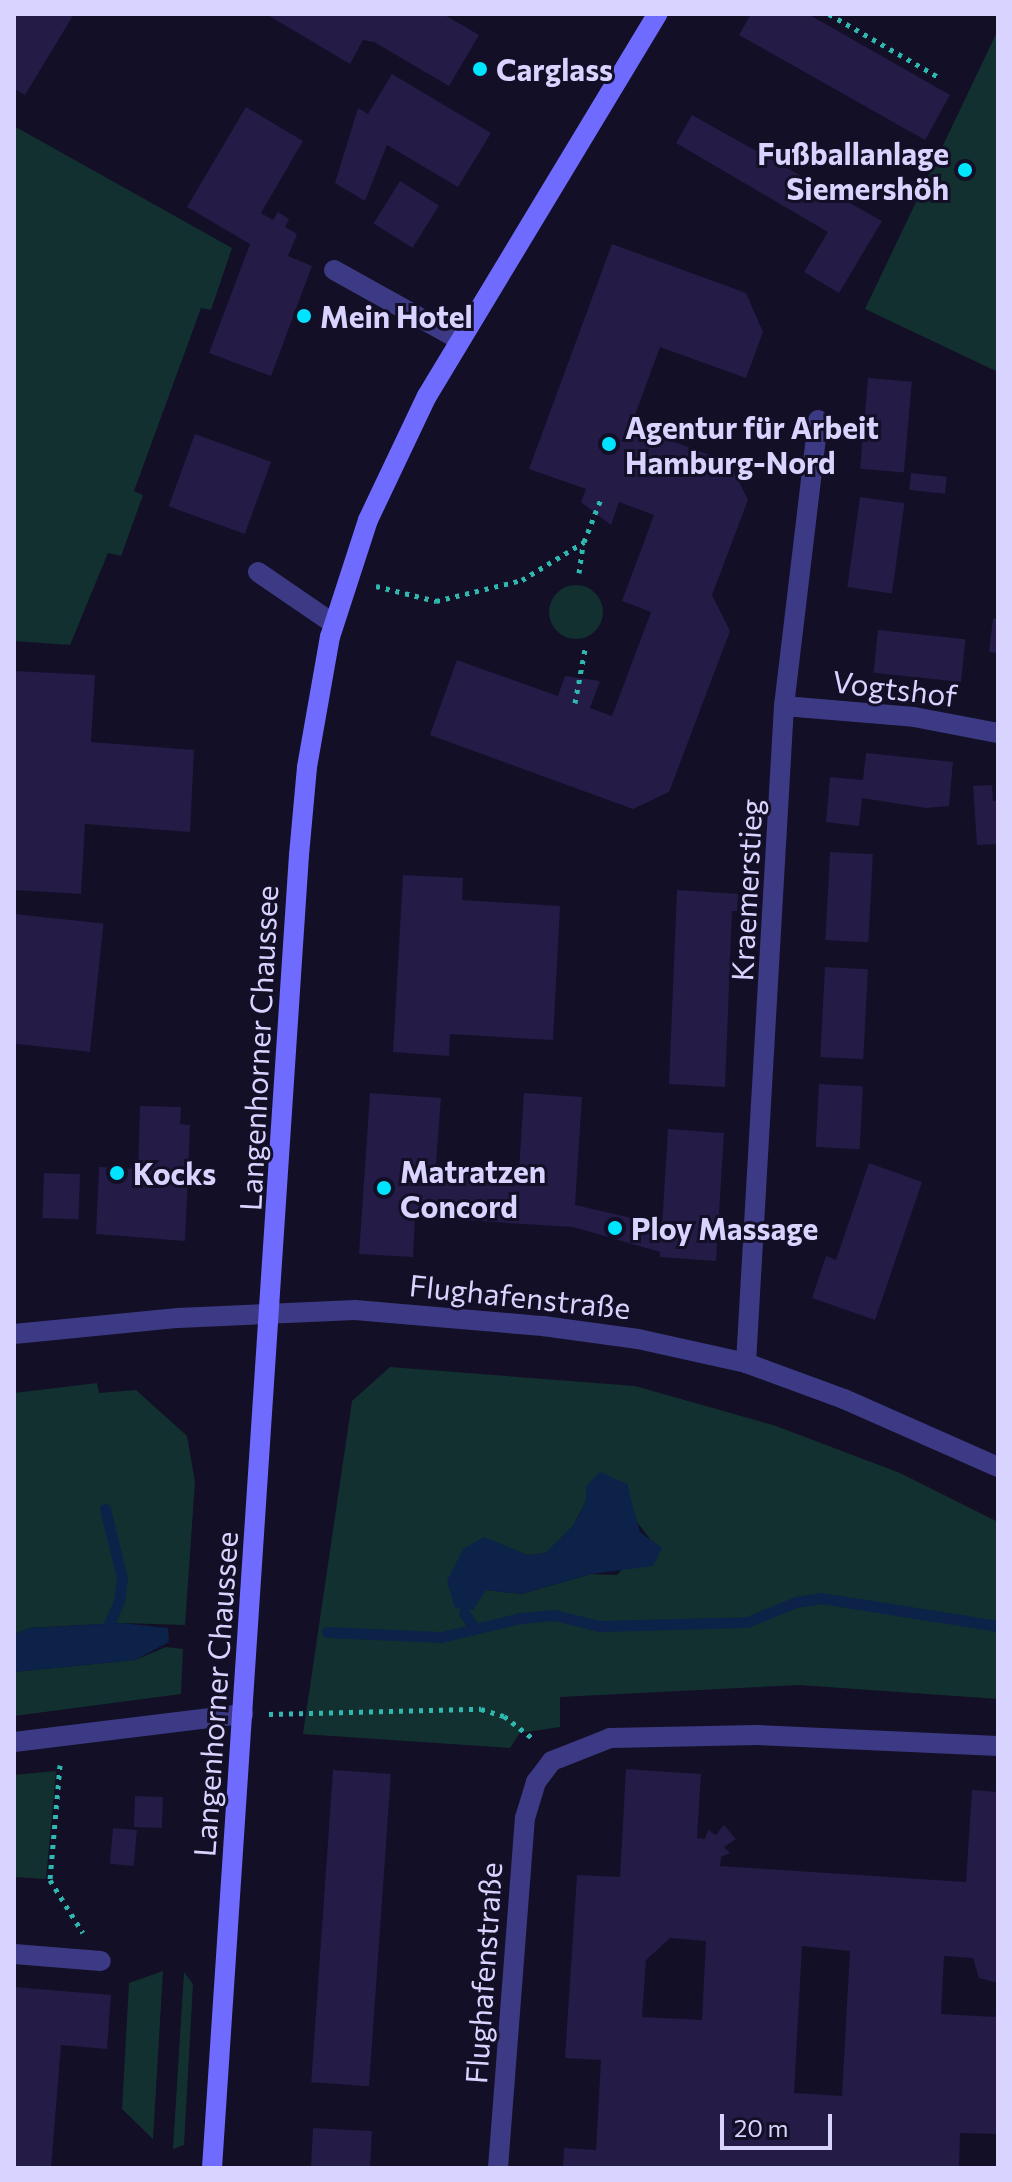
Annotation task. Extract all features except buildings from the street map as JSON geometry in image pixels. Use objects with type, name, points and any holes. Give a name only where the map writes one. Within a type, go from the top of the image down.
[{"type":"main road","name":"Langenhorner Chaussee","points":[[212,2168],[272,1313],[305,781],[334,624],[396,456],[460,340],[657,14]]},
{"type":"street","points":[[334,270],[460,340]]},
{"type":"street","name":"Kraemerstieg","points":[[746,1363],[784,706],[818,420]]},
{"type":"street","points":[[258,572],[334,624]]},
{"type":"street","name":"Vogtshof","points":[[784,706],[914,717],[998,733]]},
{"type":"street","name":"Flughafenstraße","points":[[14,1334],[272,1313],[382,1311],[543,1326],[638,1339],[746,1363],[844,1399],[998,1467]]},
{"type":"street","points":[[14,1742],[243,1714]]},
{"type":"street","points":[[552,1761],[610,1738],[757,1735],[998,1746]]},
{"type":"street","name":"Flughafenstraße","points":[[498,2168],[525,1818],[536,1782],[552,1761]]},
{"type":"street","points":[[14,1954],[101,1961]]},
{"type":"path","points":[[829,14],[937,76]]},
{"type":"path","points":[[579,573],[584,542],[602,496]]},
{"type":"path","points":[[391,590],[436,601],[468,595],[522,580],[584,542]]},
{"type":"path","points":[[467,606],[468,595]]},
{"type":"path","points":[[575,703],[585,649]]},
{"type":"path","points":[[243,1714],[481,1709],[522,1727],[552,1761]]},
{"type":"path","points":[[62,1736],[50,1880],[101,1961]]},
{"type":"green space","name":"Fußballanlage Siemershöh","points":[[998,30],[998,372],[865,309]]},
{"type":"green space","points":[[14,126],[232,248],[211,310],[201,308],[134,491],[143,495],[121,556],[108,553],[70,645],[14,641]]},
{"type":"green space","points":[[576,585],[595,593],[603,612],[595,631],[576,639],[557,631],[549,612],[557,593]]},
{"type":"green space","points":[[390,1367],[635,1386],[776,1426],[900,1473],[998,1522],[998,1699],[799,1685],[560,1697],[560,1727],[520,1733],[510,1748],[303,1734],[352,1401]],"holes":[[[627,1484],[634,1518],[650,1539],[617,1575],[591,1574],[521,1594],[486,1590],[478,1597],[508,1548],[528,1555],[546,1553],[573,1526],[586,1501]]]},
{"type":"green space","points":[[97,1383],[99,1393],[136,1390],[187,1436],[195,1482],[185,1625],[121,1623],[29,1628],[14,1635],[14,1393]]},
{"type":"green space","points":[[166,1647],[183,1649],[181,1694],[14,1716],[14,1672],[135,1660]]},
{"type":"green space","points":[[56,1771],[46,1879],[14,1877],[14,1775]]},
{"type":"green space","points":[[163,1971],[153,2139],[122,2109],[129,1983]]},
{"type":"green space","points":[[184,1972],[193,1984],[184,2145],[173,2149]]},
{"type":"water","points":[[600,1472],[627,1484],[640,1532],[662,1548],[653,1566],[591,1574],[521,1594],[486,1590],[473,1610],[455,1608],[447,1581],[463,1549],[484,1537],[528,1555],[546,1553],[573,1526],[586,1501],[586,1486]]},
{"type":"water","points":[[121,1623],[168,1628],[169,1642],[135,1660],[14,1672],[16,1634],[29,1628]]},
{"type":"waterway","points":[[104,1635],[119,1602],[122,1578],[105,1509]]},
{"type":"waterway","points":[[327,1632],[441,1637],[520,1618],[554,1615],[599,1626],[747,1622],[796,1602],[821,1598],[998,1626]]},
{"type":"waterway","points":[[464,1613],[475,1629]]},
{"type":"place","name":"Carglass","points":[[480,69]]},
{"type":"place","name":"Fußballanlage Siemershöh","points":[[965,170]]},
{"type":"place","name":"Mein Hotel","points":[[304,316]]},
{"type":"place","name":"Agentur für Arbeit Hamburg-Nord","points":[[609,444]]},
{"type":"place","name":"Kocks","points":[[117,1173]]},
{"type":"place","name":"Matratzen Concord","points":[[384,1188]]},
{"type":"place","name":"Ploy Massage","points":[[615,1228]]}]
